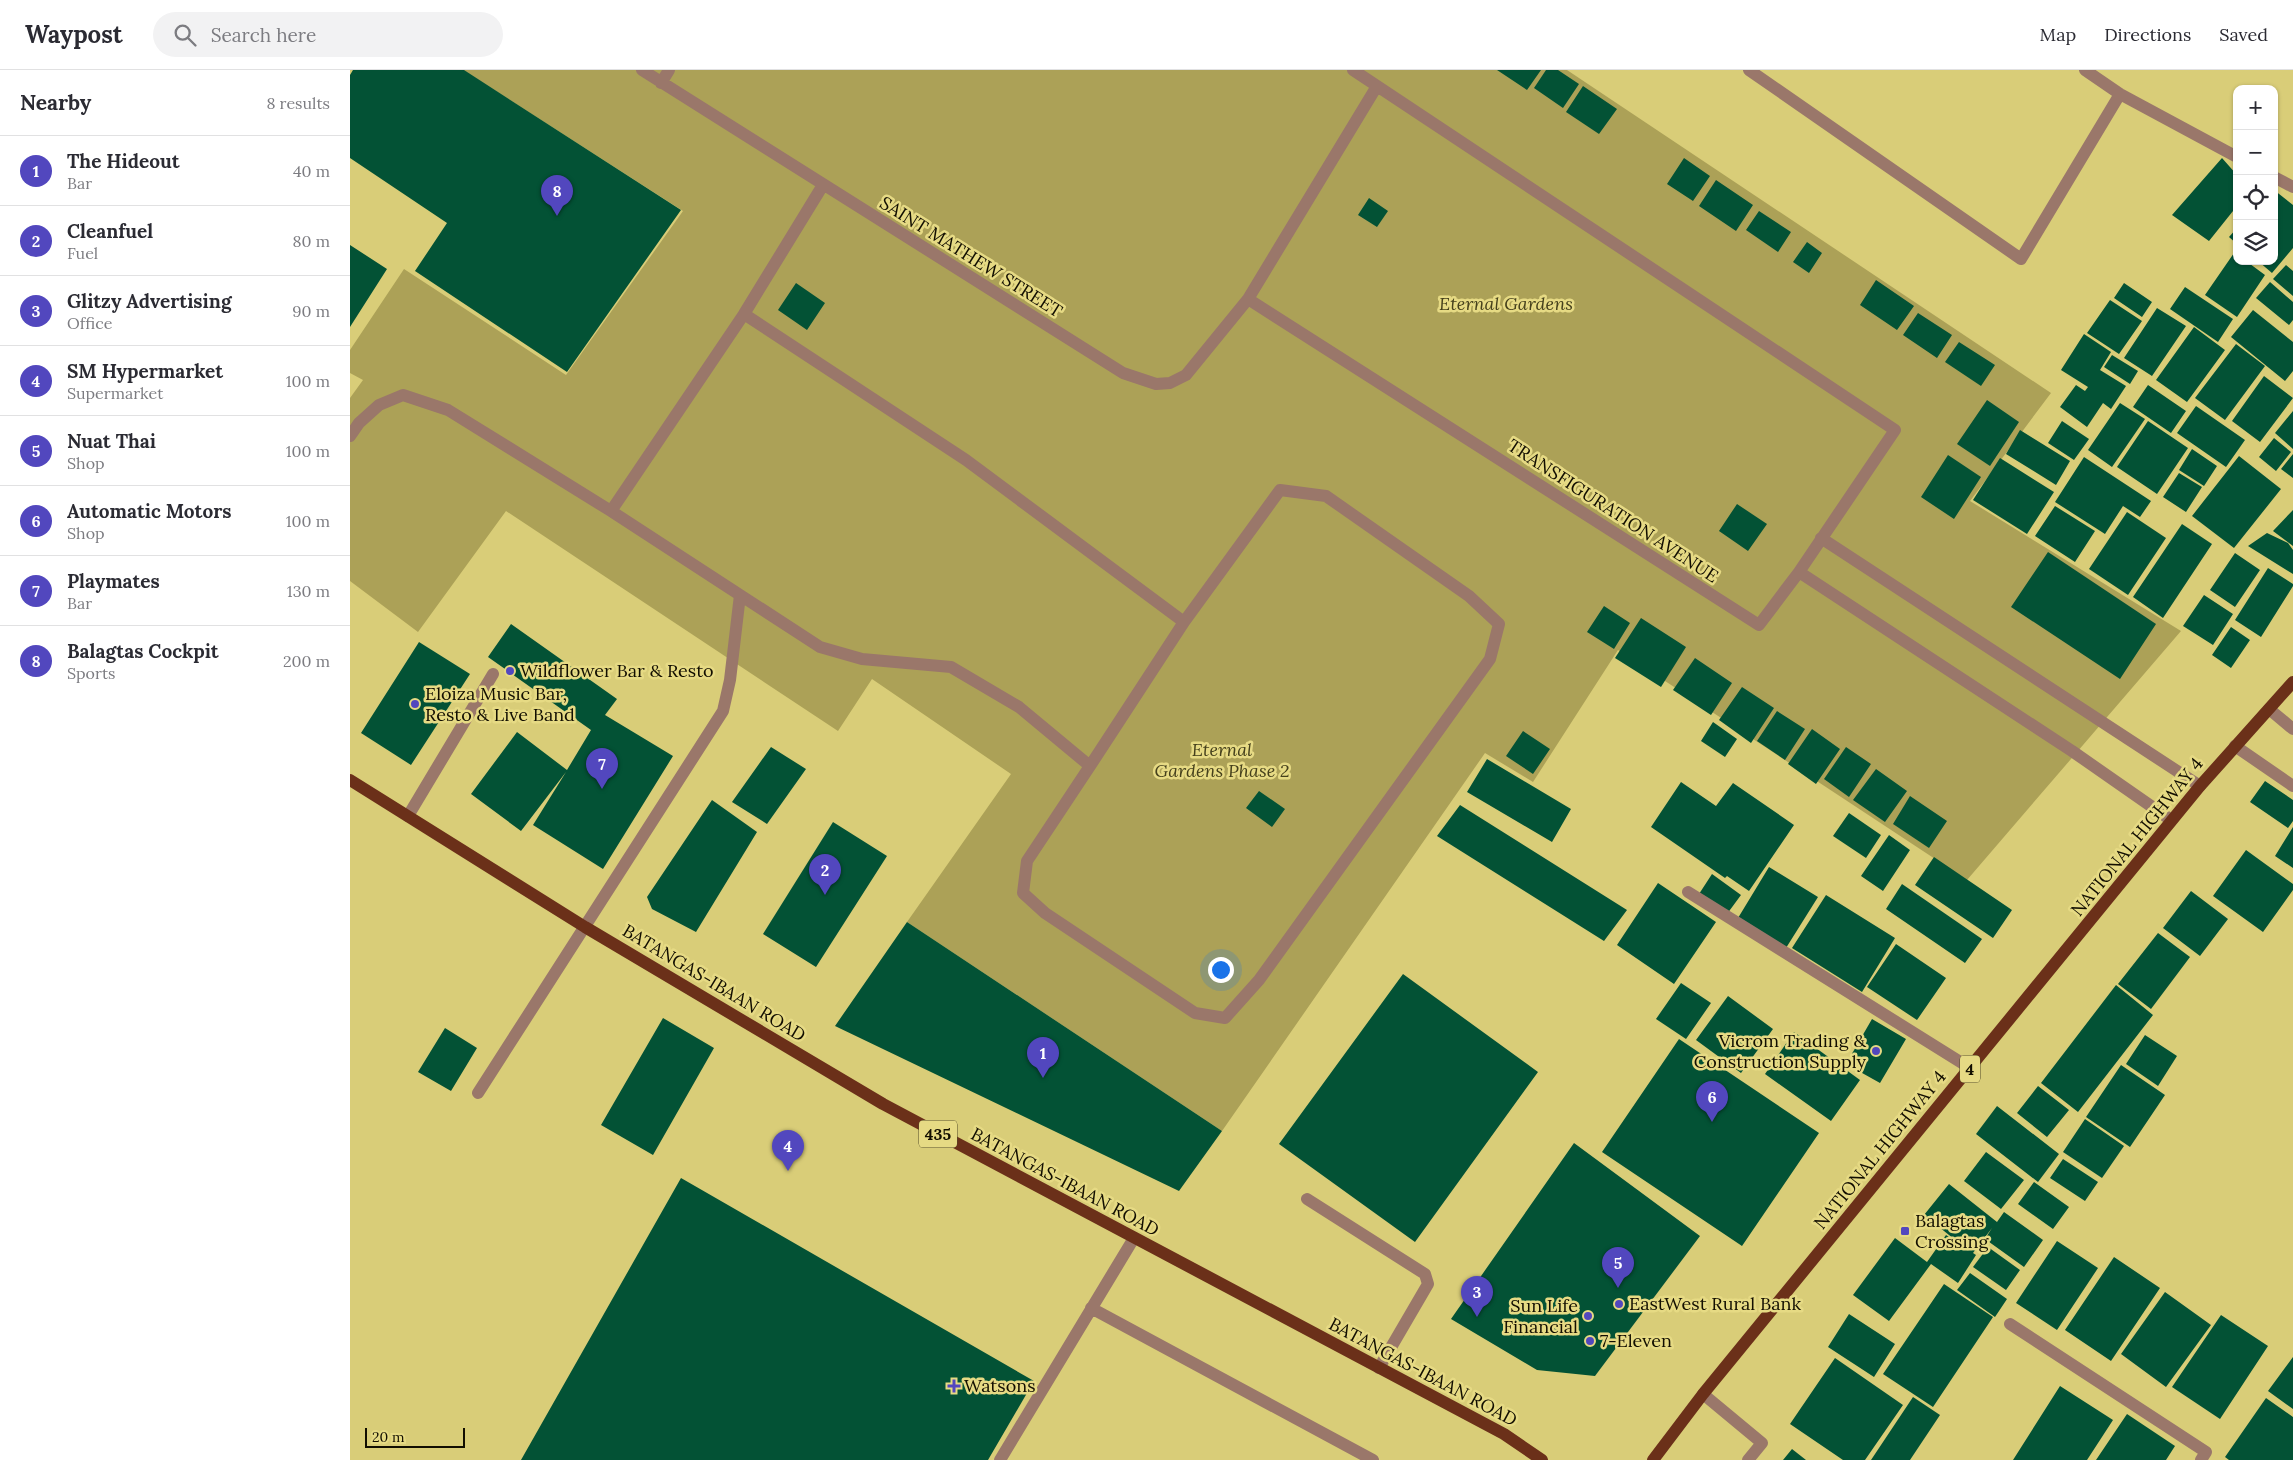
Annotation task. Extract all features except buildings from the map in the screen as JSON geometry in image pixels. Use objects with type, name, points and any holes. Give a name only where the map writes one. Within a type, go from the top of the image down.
[{"type":"main road","name":"NATIONAL HIGHWAY 4","points":[[1653,1460],[1703,1394],[2171,820],[2293,682]]},
{"type":"main road","name":"BATANGAS-IBAAN ROAD","points":[[350,780],[585,927],[883,1104],[1504,1434],[1542,1460]]},
{"type":"street","name":"SAINT MATHEW STREET","points":[[642,70],[1123,373],[1156,384],[1170,383],[1186,375],[1248,299],[1377,86]]},
{"type":"street","points":[[661,83],[669,70]]},
{"type":"street","points":[[1353,70],[1377,86]]},
{"type":"street","points":[[1749,70],[2021,259],[2120,94]]},
{"type":"street","points":[[2085,70],[2120,94],[2233,155]]},
{"type":"street","name":"TRANSFIGURATION AVENUE","points":[[1248,299],[1759,625],[1799,572],[1895,430],[1377,86]]},
{"type":"street","points":[[2278,179],[2293,187]]},
{"type":"street","points":[[611,511],[744,314],[823,185]]},
{"type":"street","points":[[744,314],[966,460],[1184,622]]},
{"type":"street","points":[[350,436],[359,423],[379,405],[403,395],[448,410],[611,511],[820,647],[862,658],[951,667],[1019,707],[1090,766]]},
{"type":"street","points":[[1280,490],[1326,496],[1469,596],[1499,624],[1490,659],[1259,980],[1225,1018],[1195,1013],[1045,913],[1023,893],[1028,861],[1090,766],[1184,622],[1280,490]]},
{"type":"street","points":[[1821,538],[2200,786]]},
{"type":"street","points":[[1799,572],[2064,746],[2171,820]]},
{"type":"street","points":[[478,1093],[723,710],[730,680],[740,595]]},
{"type":"street","points":[[408,816],[493,674]]},
{"type":"street","points":[[2269,709],[2293,729]]},
{"type":"street","points":[[2235,746],[2293,786]]},
{"type":"street","points":[[1688,892],[1970,1068]]},
{"type":"street","points":[[1307,1199],[1425,1274],[1428,1284],[1379,1368]]},
{"type":"street","points":[[1000,1460],[1134,1238]]},
{"type":"street","points":[[1091,1308],[1373,1460]]},
{"type":"street","points":[[2010,1324],[2206,1452],[2201,1460]]},
{"type":"street","points":[[1703,1394],[1762,1443],[1748,1460]]},
{"type":"green space","points":[[463,70],[1567,70],[2051,393],[1970,501],[2181,631],[1967,880],[1618,650],[1533,782],[1485,753],[1222,1131],[907,922],[1011,774],[872,679],[838,731],[506,511],[418,632],[350,581],[350,398],[363,380],[350,373],[350,350],[404,269],[566,375],[683,211]]},
{"type":"place","name":"Balagtas Cockpit","points":[[557,216]]},
{"type":"place","name":"Wildflower Bar & Resto","points":[[510,671]]},
{"type":"place","name":"Eloiza Music Bar, Resto & Live Band","points":[[415,704]]},
{"type":"place","name":"Playmates","points":[[602,789]]},
{"type":"place","name":"Cleanfuel","points":[[825,895]]},
{"type":"place","name":"Vicrom Trading & Construction Supply","points":[[1876,1051]]},
{"type":"place","name":"The Hideout","points":[[1043,1078]]},
{"type":"place","name":"Automatic Motors","points":[[1712,1122]]},
{"type":"place","name":"SM Hypermarket","points":[[788,1171]]},
{"type":"place","name":"Balagtas Crossing","points":[[1905,1231]]},
{"type":"place","name":"Nuat Thai","points":[[1618,1288]]},
{"type":"place","name":"EastWest Rural Bank","points":[[1619,1304]]},
{"type":"place","name":"Sun Life Financial","points":[[1588,1316]]},
{"type":"place","name":"Glitzy Advertising","points":[[1477,1317]]},
{"type":"place","name":"7-Eleven","points":[[1590,1341]]},
{"type":"place","name":"Watsons","points":[[954,1386]]},
{"type":"park label","name":"Eternal Gardens","points":[[1506,304]]},
{"type":"park label","name":"Eternal Gardens Phase 2","points":[[1222,760]]}]
